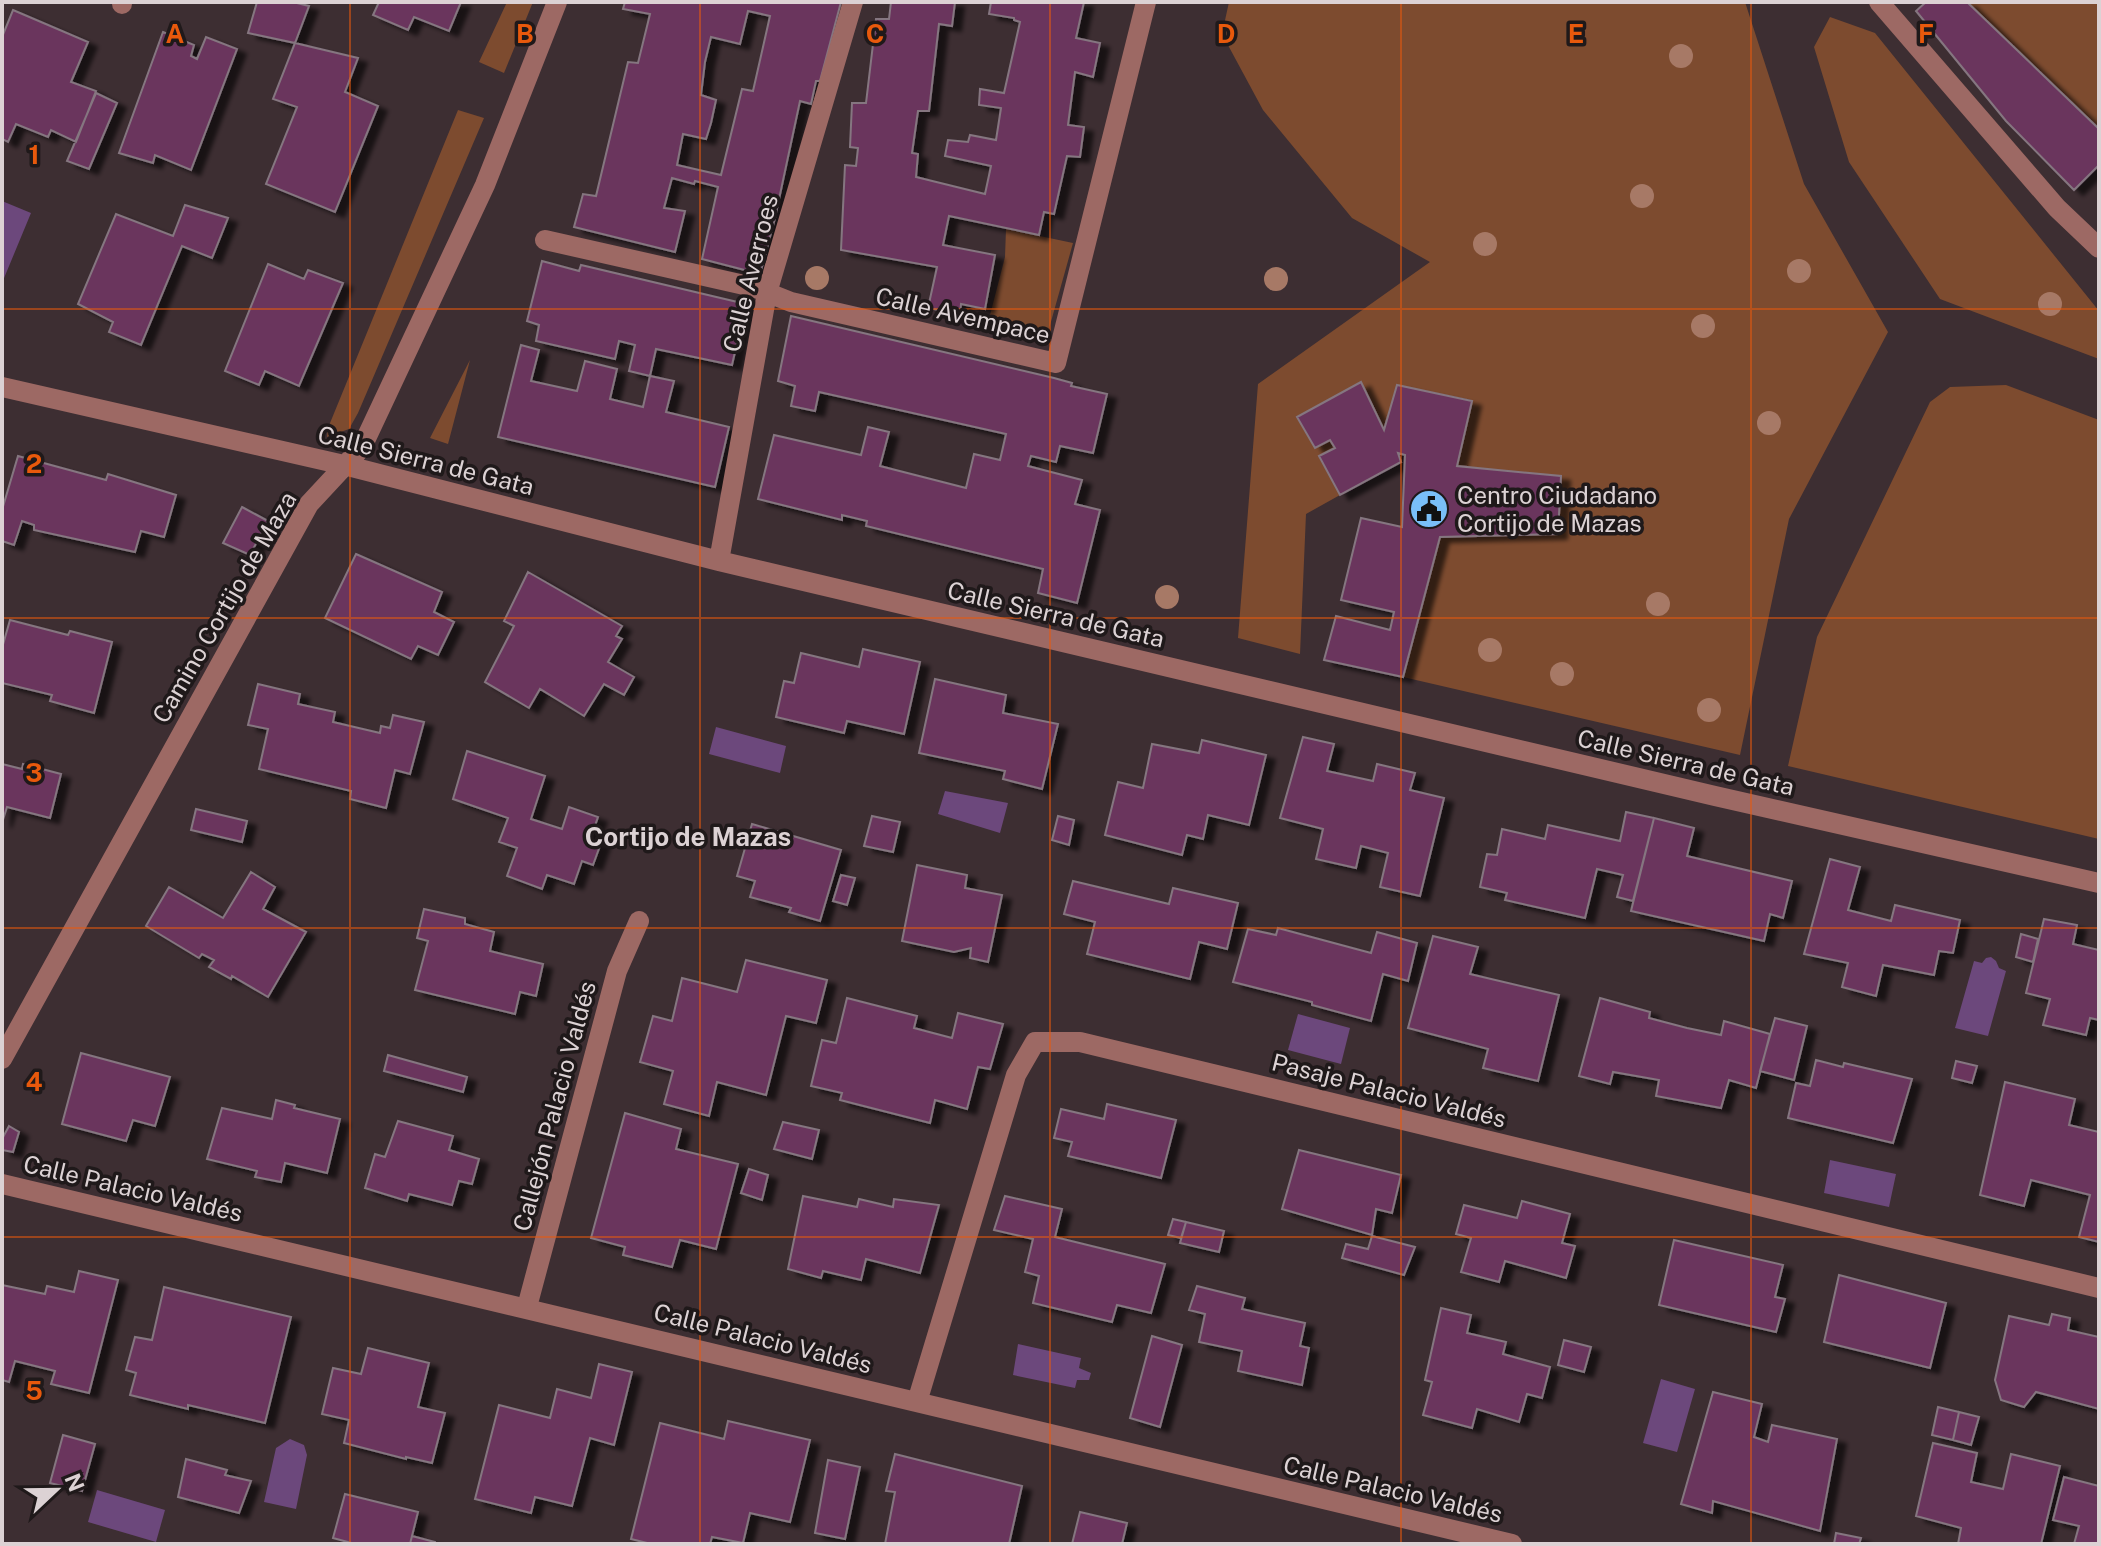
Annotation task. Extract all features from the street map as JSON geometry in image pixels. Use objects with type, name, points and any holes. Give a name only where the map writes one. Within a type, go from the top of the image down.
[{"type":"street","name":"Camino Cortijo de Maza","points":[[2,1059],[309,504],[362,447],[485,185],[557,2]]},
{"type":"street","name":"Calle Averroes","points":[[719,561],[767,293],[853,2]]},
{"type":"street","name":"Calle Avempace","points":[[545,240],[753,287],[791,302],[1056,363],[1146,2]]},
{"type":"street","points":[[1879,2],[2057,208],[2099,248]]},
{"type":"street","name":"Calle Sierra de Gata","points":[[2,387],[344,465],[719,561],[1715,796],[2099,883]]},
{"type":"street","name":"Callejón Palacio Valdés","points":[[527,1307],[617,971],[639,921]]},
{"type":"street","name":"Pasaje Palacio Valdés","points":[[917,1402],[1016,1075],[1035,1042],[1080,1042],[2099,1288]]},
{"type":"street","name":"Calle Palacio Valdés","points":[[2,1184],[1512,1544]]},
{"type":"shaded area","points":[[507,2],[533,2],[504,73],[479,62]]},
{"type":"shaded area","points":[[1229,2],[1745,2],[1804,184],[1888,332],[1789,519],[1740,755],[1403,677],[1440,537],[1558,534],[1561,476],[1457,466],[1471,400],[1397,385],[1384,430],[1360,382],[1297,417],[1315,448],[1330,440],[1335,448],[1319,457],[1340,495],[1306,514],[1300,654],[1238,638],[1258,384],[1430,262],[1352,218],[1263,110],[1222,34]]},
{"type":"shaded area","points":[[1967,2],[2099,2],[2099,129]]},
{"type":"shaded area","points":[[1830,17],[1875,33],[2099,311],[2099,359],[1940,299],[1849,162],[1814,47]]},
{"type":"shaded area","points":[[458,110],[484,118],[358,413],[349,429],[327,437],[328,428]]},
{"type":"shaded area","points":[[2,201],[31,213],[2,283]]},
{"type":"shaded area","points":[[1006,229],[1073,243],[1047,336],[988,323],[1005,257]]},
{"type":"shaded area","points":[[470,360],[448,444],[430,438]]},
{"type":"shaded area","points":[[2006,385],[2099,420],[2099,839],[1788,766],[1817,637],[1930,402],[1950,387]]},
{"type":"shaded area","points":[[716,727],[786,746],[780,773],[709,754]]},
{"type":"shaded area","points":[[945,791],[1008,803],[1000,833],[938,814]]},
{"type":"shaded area","points":[[1991,957],[1999,968],[2006,971],[1988,1036],[1955,1028],[1974,961],[1982,963]]},
{"type":"shaded area","points":[[1298,1014],[1350,1028],[1341,1064],[1288,1050]]},
{"type":"shaded area","points":[[1830,1160],[1896,1174],[1889,1207],[1824,1193]]},
{"type":"shaded area","points":[[1018,1344],[1081,1358],[1079,1368],[1091,1373],[1089,1380],[1077,1380],[1075,1388],[1013,1375]]},
{"type":"shaded area","points":[[1661,1379],[1695,1389],[1677,1452],[1643,1443]]},
{"type":"shaded area","points":[[290,1439],[304,1445],[307,1455],[296,1509],[264,1502],[276,1448]]},
{"type":"shaded area","points":[[97,1490],[165,1510],[156,1542],[88,1522]]},
{"type":"building","points":[[257,2],[293,2],[309,6],[295,43],[248,33]]},
{"type":"building","points":[[379,2],[461,2],[449,31],[414,17],[408,30],[373,15]]},
{"type":"building","points":[[625,2],[841,2],[811,104],[800,101],[760,274],[702,259],[718,187],[695,181],[694,184],[672,178],[664,208],[685,211],[675,252],[574,227],[583,194],[596,196],[628,62],[638,63],[650,14],[623,9]],"holes":[[[748,11],[770,16],[753,91],[742,89],[721,175],[677,165],[683,134],[706,139],[711,123],[716,100],[701,95],[711,37],[740,44]]]},
{"type":"building","points":[[891,2],[955,2],[952,26],[939,24],[929,111],[918,111],[912,153],[918,154],[916,177],[985,194],[991,166],[945,156],[948,140],[968,142],[970,135],[996,140],[1001,108],[979,105],[980,89],[1004,93],[1020,22],[989,14],[991,2],[1084,2],[1076,38],[1100,43],[1093,77],[1075,72],[1068,125],[1084,127],[1080,157],[1067,156],[1054,214],[1044,212],[1039,235],[949,216],[943,245],[995,255],[985,309],[961,304],[960,314],[928,308],[937,267],[841,250],[845,165],[856,166],[858,148],[850,147],[852,103],[866,103],[876,19],[889,19]]},
{"type":"building","points":[[1926,2],[1967,2],[2099,129],[2099,165],[2074,190],[2006,121],[1916,11]]},
{"type":"building","points":[[13,10],[88,42],[71,82],[96,91],[76,142],[51,130],[48,137],[16,124],[8,142],[2,139],[2,37]]},
{"type":"building","points":[[163,32],[194,45],[191,56],[197,59],[206,37],[237,49],[191,170],[155,155],[153,163],[119,153]]},
{"type":"building","points":[[295,43],[358,58],[345,92],[378,106],[335,212],[266,184],[297,107],[273,99]]},
{"type":"building","points":[[96,93],[117,103],[89,169],[67,161]]},
{"type":"building","points":[[185,205],[228,218],[212,258],[182,246],[141,345],[109,332],[113,322],[78,304],[116,214],[173,236]]},
{"type":"building","points":[[542,261],[579,271],[581,265],[746,304],[732,365],[656,349],[650,376],[629,371],[635,345],[619,341],[615,359],[536,341],[539,325],[527,321]]},
{"type":"building","points":[[268,264],[304,279],[308,270],[343,283],[299,386],[265,371],[259,385],[225,371]]},
{"type":"building","points":[[791,316],[1054,378],[1072,383],[1071,386],[1107,394],[1093,453],[1060,446],[1056,462],[1031,456],[1028,466],[1082,480],[1075,504],[1100,510],[1077,603],[1038,593],[1043,569],[866,526],[867,521],[842,515],[842,520],[758,499],[774,435],[861,455],[868,427],[889,432],[880,466],[966,488],[974,454],[1000,460],[1006,434],[819,392],[815,411],[791,406],[795,386],[778,381]]},
{"type":"building","points":[[521,345],[539,350],[531,381],[577,391],[585,361],[617,369],[610,399],[643,407],[650,376],[674,381],[666,412],[729,427],[715,487],[498,437]]},
{"type":"building","points":[[1361,382],[1384,430],[1397,385],[1472,401],[1457,466],[1561,476],[1558,534],[1440,537],[1403,677],[1324,660],[1336,616],[1390,630],[1394,612],[1341,600],[1361,518],[1402,527],[1405,455],[1398,453],[1401,462],[1340,495],[1319,456],[1335,448],[1330,440],[1315,448],[1297,417]]},
{"type":"building","points":[[18,456],[106,480],[108,474],[176,495],[164,537],[141,531],[135,552],[34,530],[34,525],[22,521],[14,545],[2,541],[2,510]]},
{"type":"building","points":[[242,507],[268,521],[250,555],[223,543]]},
{"type":"building","points":[[356,554],[442,592],[434,612],[454,622],[438,655],[418,646],[411,659],[325,618]]},
{"type":"building","points":[[528,572],[622,626],[616,636],[622,639],[608,662],[634,677],[624,695],[604,684],[584,716],[540,689],[529,708],[485,682],[514,626],[504,621]]},
{"type":"building","points":[[10,620],[68,635],[70,631],[112,642],[94,713],[50,701],[52,695],[2,683],[2,648]]},
{"type":"building","points":[[863,649],[920,662],[904,734],[847,721],[844,733],[776,717],[784,681],[794,683],[801,653],[859,667]]},
{"type":"building","points":[[935,679],[1006,695],[1003,713],[1058,724],[1042,789],[1003,779],[1005,771],[919,753]]},
{"type":"building","points":[[258,684],[300,694],[298,704],[335,712],[333,722],[380,733],[381,726],[390,728],[393,715],[424,722],[410,774],[395,770],[386,808],[350,799],[351,791],[259,769],[268,729],[248,725]]},
{"type":"building","points":[[1303,737],[1334,744],[1327,771],[1373,781],[1377,764],[1415,773],[1410,790],[1444,798],[1420,896],[1380,887],[1388,853],[1361,846],[1356,868],[1316,859],[1323,829],[1280,818]]},
{"type":"building","points":[[1202,740],[1266,755],[1249,825],[1208,815],[1203,839],[1187,835],[1182,855],[1105,835],[1118,782],[1143,788],[1152,744],[1199,753]]},
{"type":"building","points":[[467,751],[545,776],[531,819],[562,829],[569,807],[598,817],[590,840],[601,843],[593,865],[582,861],[574,884],[547,875],[542,889],[507,876],[517,848],[499,842],[508,818],[453,799]]},
{"type":"building","points":[[2,764],[22,769],[23,764],[61,774],[50,818],[7,807],[2,823]]},
{"type":"building","points":[[196,809],[247,821],[242,842],[191,830]]},
{"type":"building","points":[[1626,812],[1654,818],[1633,901],[1617,897],[1623,875],[1597,869],[1585,918],[1505,900],[1507,893],[1480,887],[1487,854],[1497,855],[1502,829],[1545,839],[1548,825],[1620,841]]},
{"type":"building","points":[[872,816],[900,822],[893,852],[864,846]]},
{"type":"building","points":[[1058,816],[1074,820],[1069,845],[1052,840]]},
{"type":"building","points":[[1654,818],[1694,828],[1687,856],[1792,881],[1783,918],[1770,914],[1764,941],[1631,911]]},
{"type":"building","points":[[752,824],[841,850],[820,921],[789,912],[791,908],[750,897],[755,881],[737,876]]},
{"type":"building","points":[[1830,859],[1860,867],[1848,910],[1891,921],[1895,905],[1960,920],[1953,953],[1939,951],[1934,975],[1883,965],[1876,996],[1842,987],[1848,963],[1804,954]]},
{"type":"building","points":[[917,865],[967,875],[965,888],[1002,895],[988,962],[970,958],[971,948],[954,952],[902,941]]},
{"type":"building","points":[[251,872],[275,887],[263,909],[306,932],[268,997],[232,976],[231,979],[209,967],[214,960],[202,954],[199,958],[146,926],[169,887],[223,918]]},
{"type":"building","points":[[841,875],[855,878],[847,905],[833,901]]},
{"type":"building","points":[[1073,881],[1169,904],[1173,888],[1238,903],[1227,949],[1199,942],[1190,979],[1087,954],[1095,922],[1064,914]]},
{"type":"building","points":[[424,909],[465,918],[465,924],[494,932],[490,951],[543,964],[536,996],[520,992],[515,1014],[415,990],[428,941],[417,938]]},
{"type":"building","points":[[2044,919],[2077,925],[2073,944],[2099,950],[2099,1020],[2090,1018],[2086,1035],[2043,1025],[2050,999],[2026,993]]},
{"type":"building","points":[[1278,928],[1371,953],[1377,932],[1417,943],[1408,981],[1383,974],[1371,1021],[1233,982],[1248,929],[1276,935]]},
{"type":"building","points":[[2021,934],[2038,939],[2033,962],[2016,957]]},
{"type":"building","points":[[1433,936],[1478,947],[1470,974],[1559,995],[1538,1081],[1483,1068],[1488,1049],[1408,1028]]},
{"type":"building","points":[[746,960],[827,980],[816,1023],[786,1016],[766,1095],[717,1082],[709,1116],[664,1104],[673,1071],[640,1062],[653,1016],[672,1021],[682,978],[737,992]]},
{"type":"building","points":[[847,998],[917,1016],[914,1028],[952,1038],[958,1013],[1003,1024],[990,1069],[978,1067],[967,1109],[935,1100],[930,1123],[840,1100],[842,1093],[811,1086],[822,1040],[836,1043]]},
{"type":"building","points":[[1600,998],[1650,1012],[1649,1018],[1687,1028],[1721,1035],[1724,1021],[1770,1034],[1756,1088],[1729,1080],[1721,1108],[1656,1096],[1659,1080],[1613,1072],[1610,1084],[1579,1076]]},
{"type":"building","points":[[1775,1018],[1807,1026],[1794,1080],[1760,1071]]},
{"type":"building","points":[[81,1053],[170,1077],[155,1126],[133,1120],[126,1141],[62,1124]]},
{"type":"building","points":[[388,1055],[467,1077],[463,1092],[384,1071]]},
{"type":"building","points":[[1816,1060],[1843,1067],[1844,1063],[1912,1079],[1893,1143],[1788,1118],[1796,1083],[1810,1086]]},
{"type":"building","points":[[1956,1061],[1977,1066],[1972,1083],[1952,1078]]},
{"type":"building","points":[[2005,1082],[2075,1099],[2069,1125],[2099,1132],[2099,1242],[2079,1237],[2090,1195],[2031,1180],[2024,1206],[1980,1195]]},
{"type":"building","points":[[276,1100],[295,1105],[294,1108],[340,1119],[327,1173],[285,1163],[281,1182],[255,1177],[257,1171],[207,1159],[222,1108],[272,1119]]},
{"type":"building","points":[[1107,1104],[1176,1120],[1161,1178],[1068,1156],[1072,1142],[1054,1138],[1061,1109],[1104,1119]]},
{"type":"building","points":[[625,1113],[681,1129],[676,1149],[738,1164],[716,1249],[680,1240],[672,1267],[623,1255],[625,1247],[591,1238]]},
{"type":"building","points":[[398,1121],[453,1136],[449,1150],[479,1159],[472,1184],[459,1181],[452,1205],[409,1194],[407,1201],[365,1188],[375,1154],[385,1157]]},
{"type":"building","points":[[783,1122],[819,1130],[812,1159],[774,1149]]},
{"type":"building","points":[[9,1126],[19,1132],[13,1152],[2,1150],[2,1139]]},
{"type":"building","points":[[1299,1150],[1401,1175],[1392,1213],[1376,1209],[1372,1235],[1282,1209]]},
{"type":"building","points":[[749,1169],[768,1175],[762,1200],[741,1193]]},
{"type":"building","points":[[803,1196],[857,1207],[859,1199],[893,1207],[894,1199],[939,1205],[920,1273],[866,1259],[861,1280],[823,1271],[821,1278],[788,1269]]},
{"type":"building","points":[[1005,1196],[1062,1209],[1055,1237],[1165,1264],[1151,1313],[1117,1305],[1112,1322],[1033,1303],[1039,1276],[1025,1272],[1033,1239],[994,1230]]},
{"type":"building","points":[[1522,1201],[1570,1214],[1562,1243],[1575,1246],[1566,1278],[1505,1261],[1499,1282],[1461,1272],[1471,1238],[1456,1234],[1464,1205],[1517,1218]]},
{"type":"building","points":[[1173,1219],[1186,1222],[1181,1238],[1168,1235]]},
{"type":"building","points":[[1186,1222],[1224,1231],[1219,1252],[1180,1243]]},
{"type":"building","points":[[1372,1236],[1415,1247],[1404,1275],[1342,1258],[1346,1244],[1368,1249]]},
{"type":"building","points":[[1674,1240],[1783,1265],[1775,1297],[1785,1299],[1776,1332],[1659,1305]]},
{"type":"building","points":[[79,1271],[118,1280],[89,1393],[51,1384],[55,1371],[15,1361],[9,1382],[2,1380],[2,1285],[45,1294],[47,1286],[74,1292]]},
{"type":"building","points":[[1839,1275],[1946,1303],[1930,1368],[1824,1342]]},
{"type":"building","points":[[1197,1286],[1245,1298],[1242,1309],[1305,1323],[1300,1346],[1309,1348],[1302,1385],[1238,1371],[1242,1351],[1199,1342],[1205,1314],[1189,1310]]},
{"type":"building","points":[[164,1287],[291,1317],[265,1423],[130,1395],[136,1373],[126,1370],[135,1337],[152,1340]]},
{"type":"building","points":[[1441,1308],[1471,1315],[1467,1333],[1506,1342],[1503,1354],[1550,1367],[1542,1398],[1527,1394],[1519,1422],[1477,1409],[1472,1428],[1423,1415],[1432,1382],[1425,1380]]},
{"type":"building","points":[[2052,1314],[2070,1318],[2068,1330],[2099,1337],[2099,1409],[2036,1392],[2024,1407],[2001,1400],[1995,1380],[2009,1316],[2049,1325]]},
{"type":"building","points":[[1152,1336],[1182,1345],[1160,1427],[1130,1418]]},
{"type":"building","points":[[1564,1340],[1591,1347],[1584,1372],[1558,1365]]},
{"type":"building","points":[[368,1348],[429,1363],[418,1407],[445,1413],[432,1463],[344,1443],[349,1420],[322,1414],[333,1368],[361,1374]]},
{"type":"building","points":[[599,1364],[632,1372],[614,1445],[590,1438],[572,1506],[535,1497],[531,1513],[475,1499],[499,1405],[550,1418],[557,1389],[591,1398]]},
{"type":"building","points":[[1713,1392],[1762,1404],[1754,1437],[1768,1442],[1772,1425],[1837,1439],[1820,1531],[1713,1501],[1712,1513],[1681,1504]]},
{"type":"building","points":[[1938,1407],[1959,1412],[1953,1440],[1932,1435]]},
{"type":"building","points":[[1959,1412],[1979,1417],[1971,1445],[1953,1440]]},
{"type":"building","points":[[728,1421],[810,1440],[790,1522],[750,1513],[743,1543],[712,1537],[710,1544],[651,1544],[631,1539],[660,1423],[724,1439]]},
{"type":"building","points":[[63,1435],[95,1444],[82,1491],[50,1483]]},
{"type":"building","points":[[1933,1443],[1977,1453],[1971,1482],[2003,1489],[2011,1454],[2060,1466],[2041,1544],[1958,1544],[1961,1528],[1916,1516]]},
{"type":"building","points":[[895,1454],[1022,1486],[1009,1544],[885,1544],[895,1492],[886,1491]]},
{"type":"building","points":[[186,1459],[227,1470],[225,1475],[251,1481],[239,1513],[178,1497]]},
{"type":"building","points":[[828,1460],[860,1467],[845,1539],[815,1533]]},
{"type":"building","points":[[2064,1477],[2099,1486],[2099,1544],[2074,1544],[2079,1526],[2053,1520]]},
{"type":"building","points":[[345,1494],[418,1512],[410,1544],[355,1544],[333,1538]]},
{"type":"building","points":[[1080,1512],[1127,1523],[1122,1544],[1072,1544]]},
{"type":"building","points":[[1836,1533],[1861,1538],[1859,1544],[1834,1544]]},
{"type":"building","points":[[412,1536],[435,1542],[435,1544],[410,1544]]},
{"type":"place","name":"Centro Ciudadano Cortijo de Mazas","points":[[1429,509]]},
{"type":"district","name":"Cortijo de Mazas","points":[[688,836]]}]
